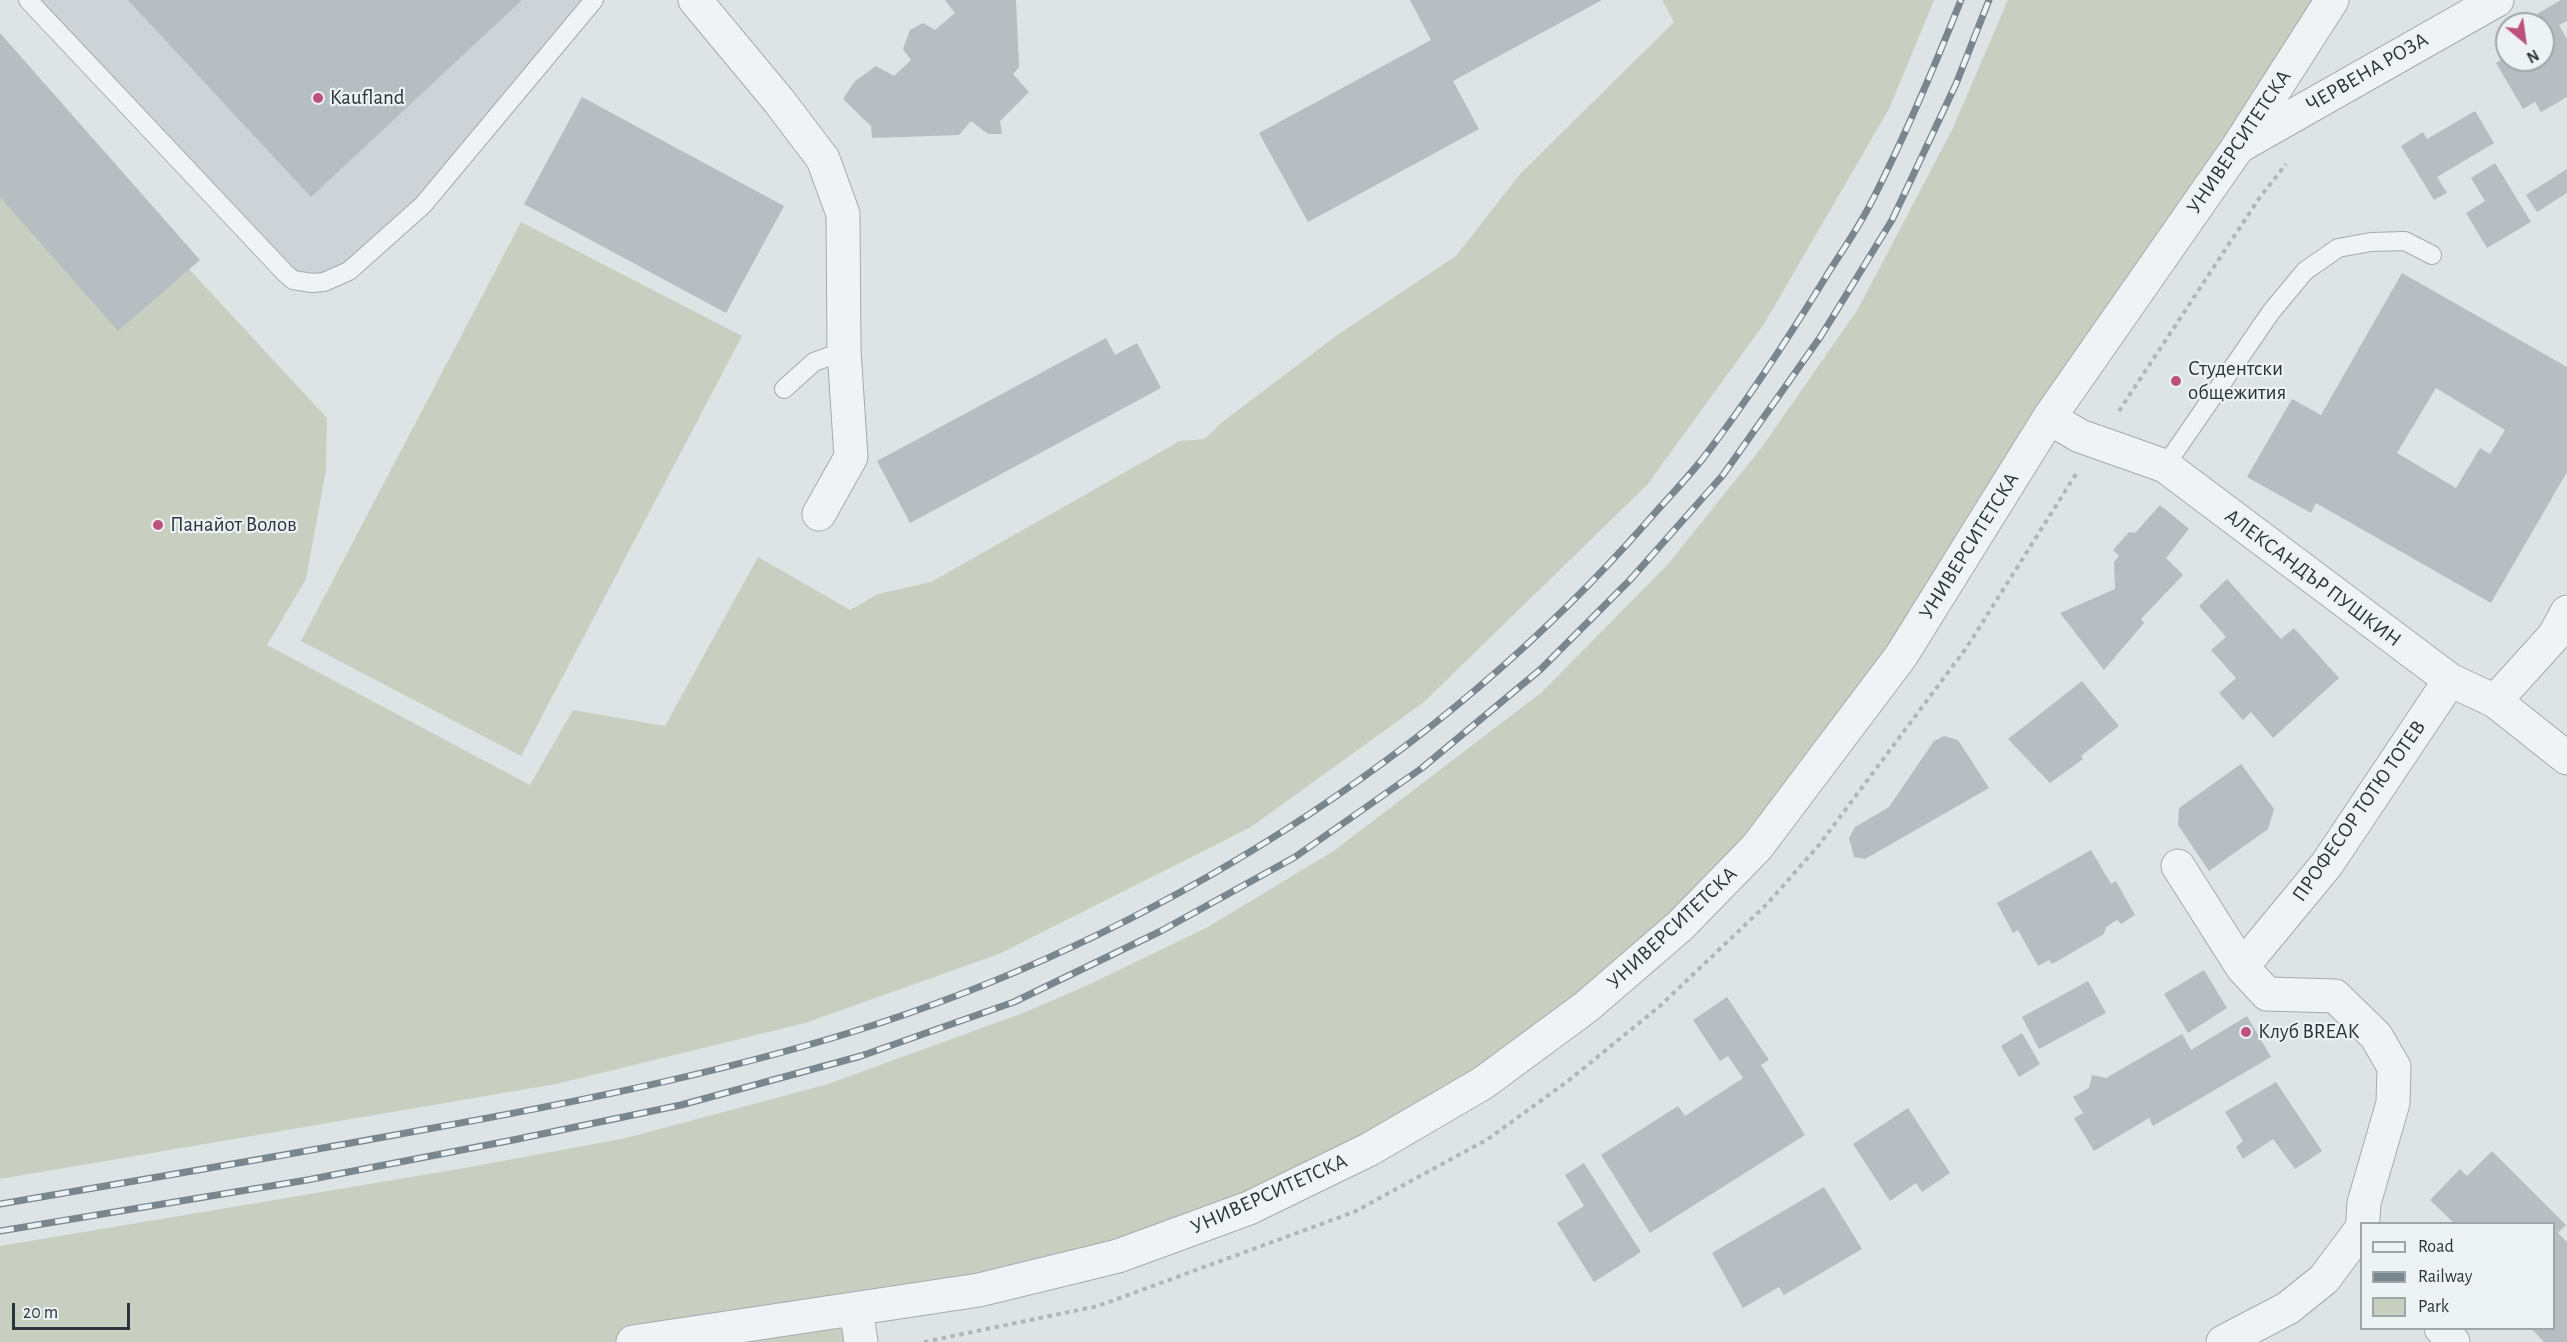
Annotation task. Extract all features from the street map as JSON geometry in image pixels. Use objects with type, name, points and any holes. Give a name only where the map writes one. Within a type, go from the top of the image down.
[{"type":"street","points":[[695,0],[779,101],[823,159],[843,214],[844,351],[851,457],[819,514]]},
{"type":"street","name":"УНИВЕРСИТЕТСКА","points":[[633,1342],[979,1290],[1107,1258],[1249,1208],[1370,1149],[1483,1083],[1586,1007],[1680,926],[1757,847],[1901,656],[2049,418],[2238,147],[2332,0]]},
{"type":"street","name":"ЧЕРВЕНА РОЗА","points":[[2238,147],[2496,0]]},
{"type":"street","name":"АЛЕКСАНДЪР ПУШКИН","points":[[2049,418],[2080,436],[2165,466],[2450,680],[2495,701],[2567,758]]},
{"type":"street","points":[[2495,701],[2554,636],[2567,612]]},
{"type":"street","name":"ПРОФЕСОР ТОТЮ ТОТЕВ","points":[[2242,967],[2326,864],[2450,680]]},
{"type":"street","points":[[2178,866],[2242,967],[2267,994],[2335,996],[2376,1036],[2394,1067],[2393,1103],[2370,1181],[2363,1222]]},
{"type":"street","points":[[2223,1342],[2288,1308],[2324,1279],[2360,1233]]},
{"type":"street","points":[[856,1309],[861,1342]]},
{"type":"street","points":[[2443,1330],[2453,1342]]},
{"type":"lane","points":[[28,0],[285,273],[293,279],[312,283],[324,282],[349,271],[423,205],[594,0]]},
{"type":"lane","points":[[2165,466],[2271,312],[2305,271],[2338,248],[2371,242],[2405,241],[2432,255]]},
{"type":"lane","points":[[784,389],[814,362],[844,351]]},
{"type":"shaded area","points":[[28,0],[594,0],[423,205],[349,271],[312,283],[285,273]]},
{"type":"green space","points":[[1662,0],[1934,0],[1889,109],[1764,324],[1647,485],[1424,702],[1251,827],[999,954],[805,1023],[556,1084],[0,1179],[0,33],[189,269],[327,418],[326,470],[306,579],[267,645],[530,785],[573,710],[665,726],[758,557],[850,610],[878,594],[931,582],[1180,441],[1205,439],[1221,423],[1336,336],[1456,256],[1520,174],[1674,22]]},
{"type":"green space","points":[[2008,0],[2332,0],[1757,847],[1586,1007],[1249,1208],[857,1309],[861,1342],[0,1342],[0,1246],[465,1168],[626,1138],[825,1085],[1023,1013],[1088,985],[1208,927],[1335,850],[1542,692],[1669,563],[1762,447],[1858,309],[1952,130]]},
{"type":"green space","points":[[521,222],[742,336],[521,756],[301,641]]},
{"type":"building","name":"Kaufland","points":[[128,0],[522,0],[311,197]]},
{"type":"building","points":[[945,0],[1016,0],[1019,67],[1013,74],[1029,92],[1000,121],[1002,134],[988,134],[971,121],[959,135],[872,138],[871,126],[843,99],[855,81],[876,66],[894,76],[911,60],[903,49],[910,30],[923,23],[935,30],[955,13]]},
{"type":"building","points":[[1410,0],[1602,0],[1453,81],[1479,129],[1308,222],[1259,133],[1431,40]]},
{"type":"building","points":[[2561,0],[2567,0],[2567,21],[2559,25],[2567,39],[2567,97],[2541,112],[2535,102],[2523,109],[2501,72],[2555,72],[2555,12],[2540,12]]},
{"type":"building","points":[[0,33],[200,260],[118,331],[0,197]]},
{"type":"building","points":[[582,97],[784,206],[726,313],[524,204]]},
{"type":"building","points":[[2475,111],[2494,143],[2437,177],[2447,193],[2434,200],[2401,146],[2423,132],[2427,139]]},
{"type":"building","points":[[2495,163],[2531,222],[2487,248],[2466,213],[2485,201],[2471,178]]},
{"type":"building","points":[[2567,169],[2567,193],[2537,212],[2526,195]]},
{"type":"building","points":[[2402,273],[2567,367],[2567,472],[2491,603],[2316,503],[2311,513],[2247,477],[2292,399],[2321,415]],"holes":[[[2436,388],[2505,430],[2490,454],[2480,448],[2456,488],[2397,453]]]},
{"type":"building","points":[[1106,338],[1115,355],[1137,343],[1161,388],[910,523],[877,461]]},
{"type":"building","points":[[2160,505],[2189,529],[2166,558],[2183,575],[2141,619],[2144,623],[2104,670],[2060,613],[2115,589],[2114,562],[2119,556],[2113,550],[2129,532],[2135,533]]},
{"type":"building","points":[[2227,579],[2281,639],[2294,628],[2339,678],[2273,738],[2251,712],[2243,720],[2219,693],[2236,678],[2211,650],[2226,637],[2199,606]]},
{"type":"building","points":[[2082,681],[2119,726],[2081,756],[2083,759],[2050,783],[2008,739]]},
{"type":"building","points":[[1944,736],[1958,740],[1989,788],[1865,859],[1854,857],[1849,838],[1855,827],[1889,807],[1934,741]]},
{"type":"building","points":[[2241,764],[2274,809],[2268,829],[2209,871],[2178,825],[2179,808]]},
{"type":"building","points":[[2091,850],[2111,884],[2116,881],[2135,915],[2121,924],[2117,920],[2106,927],[2104,934],[2052,964],[2049,960],[2038,966],[2018,930],[2013,933],[1997,903]]},
{"type":"building","points":[[2204,970],[2227,1008],[2188,1033],[2164,994]]},
{"type":"building","points":[[2088,981],[2106,1013],[2039,1049],[2022,1017]]},
{"type":"building","points":[[1727,997],[1769,1060],[1761,1065],[1805,1135],[1650,1233],[1601,1155],[1678,1106],[1685,1116],[1743,1078],[1728,1056],[1720,1061],[1693,1020]]},
{"type":"building","points":[[2247,1016],[2271,1057],[2153,1126],[2149,1118],[2094,1151],[2074,1118],[2083,1113],[2073,1097],[2089,1088],[2092,1075],[2106,1078],[2182,1034],[2191,1050]]},
{"type":"building","points":[[2022,1033],[2040,1064],[2019,1077],[2001,1046]]},
{"type":"building","points":[[2276,1082],[2322,1151],[2295,1169],[2273,1139],[2243,1159],[2236,1147],[2243,1141],[2225,1112]]},
{"type":"building","points":[[1908,1108],[1950,1173],[1922,1192],[1916,1183],[1890,1201],[1853,1144]]},
{"type":"building","points":[[2492,1151],[2566,1225],[2558,1233],[2567,1242],[2567,1342],[2544,1342],[2533,1330],[2555,1330],[2555,1222],[2453,1222],[2430,1200],[2460,1169],[2467,1176]]},
{"type":"building","points":[[1584,1163],[1641,1252],[1594,1282],[1557,1223],[1584,1206],[1565,1175]]},
{"type":"building","points":[[1824,1187],[1862,1249],[1784,1295],[1779,1287],[1743,1308],[1712,1253]]},
{"type":"railway","points":[[0,1204],[531,1110],[693,1075],[852,1032],[964,993],[1074,946],[1181,892],[1284,831],[1383,763],[1477,688],[1565,608],[1647,522],[1697,465],[1768,368],[1862,220],[1908,127],[1961,0]]},
{"type":"railway","points":[[0,1231],[307,1180],[513,1140],[681,1105],[861,1056],[1014,1002],[1161,931],[1295,857],[1422,768],[1541,669],[1630,580],[1723,475],[1821,336],[1892,220],[1956,84],[1989,0]]},
{"type":"place","name":"Kaufland","points":[[318,98]]},
{"type":"place","name":"Студентски общежития","points":[[2176,381]]},
{"type":"place","name":"Панайот Волов","points":[[158,525]]},
{"type":"place","name":"Клуб BREAK","points":[[2246,1032]]}]
